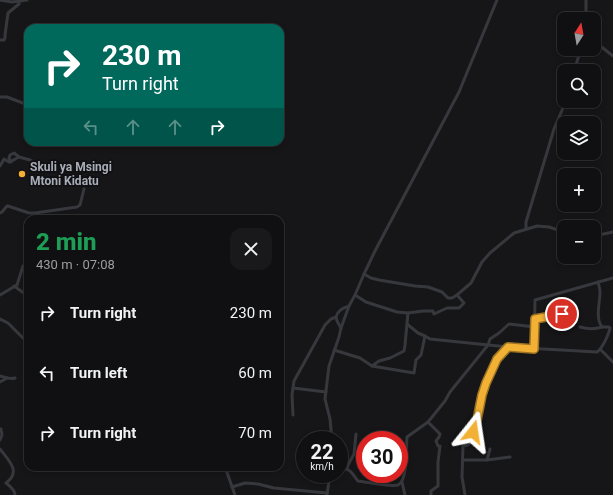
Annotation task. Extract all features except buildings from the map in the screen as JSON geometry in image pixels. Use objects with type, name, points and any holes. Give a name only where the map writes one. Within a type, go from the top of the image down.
[{"type":"street","points":[[0,0],[12,2],[27,0]]},
{"type":"street","points":[[331,431],[325,399],[329,366],[349,306],[375,252],[459,92],[497,0]]},
{"type":"street","points":[[586,0],[586,12]]},
{"type":"street","points":[[0,40],[4,40],[5,38],[4,35],[8,13],[19,4],[19,1]]},
{"type":"street","points":[[601,47],[613,56]]},
{"type":"street","points":[[0,97],[7,97],[24,103]]},
{"type":"street","points":[[526,229],[526,222],[541,171],[554,129],[563,108]]},
{"type":"street","points":[[11,162],[9,158],[14,153],[19,157],[30,160],[51,170]]},
{"type":"street","points":[[0,156],[8,162],[11,162]]},
{"type":"street","points":[[11,162],[19,157]]},
{"type":"street","points":[[0,166],[4,159]]},
{"type":"street","points":[[0,213],[5,207],[8,206],[29,213],[76,208],[80,205],[84,189]]},
{"type":"street","points":[[364,274],[370,278],[379,280],[428,287],[442,292],[448,298],[452,298],[471,283],[482,262],[490,253],[514,233],[537,226],[557,230]]},
{"type":"street","points":[[601,235],[613,232]]},
{"type":"street","points":[[0,295],[16,285],[23,266]]},
{"type":"street","points":[[534,349],[535,300],[613,278]]},
{"type":"street","points":[[598,282],[600,290],[599,314],[602,327]]},
{"type":"street","points":[[14,286],[24,293]]},
{"type":"street","points":[[355,295],[366,302],[397,312],[408,313],[433,311],[434,314],[447,308],[459,308],[464,303],[457,295]]},
{"type":"street","points":[[293,415],[292,395],[296,376],[326,325],[331,319],[336,317],[342,308],[349,306]]},
{"type":"street","points":[[372,366],[379,361],[390,358],[404,351],[406,344],[408,313]]},
{"type":"street","points":[[535,319],[562,314]]},
{"type":"street","points":[[336,317],[341,328]]},
{"type":"street","points":[[0,319],[8,323],[24,339]]},
{"type":"street","points":[[407,324],[418,333],[430,339],[534,349],[597,352],[601,350],[609,334],[610,328],[580,327]]},
{"type":"street","points":[[408,437],[428,422],[446,401],[450,392],[488,345],[490,339],[508,324],[534,327]]},
{"type":"street","points":[[334,350],[360,358],[372,366],[414,373],[416,360],[421,355],[425,336]]},
{"type":"street","points":[[465,495],[462,477],[463,446],[470,443],[486,383],[497,359],[508,347]]},
{"type":"street","points":[[601,350],[613,362]]},
{"type":"street","points":[[0,376],[13,379],[15,378]]},
{"type":"street","points":[[0,382],[6,378]]},
{"type":"street","points":[[293,388],[326,392]]},
{"type":"street","points":[[428,422],[440,434],[436,440],[438,446],[440,446],[437,471],[438,486],[431,491],[431,495]]},
{"type":"street","points":[[0,429],[2,433],[0,440]]},
{"type":"street","points":[[348,465],[354,454],[356,434]]},
{"type":"street","points":[[0,449],[13,466],[13,476],[10,480],[4,483],[12,488],[15,495]]},
{"type":"street","points":[[487,460],[490,449]]},
{"type":"street","points":[[463,460],[487,460],[510,457]]},
{"type":"street","points":[[348,469],[356,478]]},
{"type":"street","points":[[225,471],[234,495]]},
{"type":"street","points":[[232,487],[245,483],[327,494],[329,483]]},
{"type":"street","points":[[375,483],[392,485],[398,485],[401,483]]},
{"type":"street","points":[[402,483],[405,495]]},
{"type":"place","name":"Skuli ya Msingi Mtoni Kidatu","points":[[22,174]]},
{"type":"route","points":[[473,432],[476,425],[482,395],[497,359],[508,347],[534,349],[535,319],[562,314]]}]
